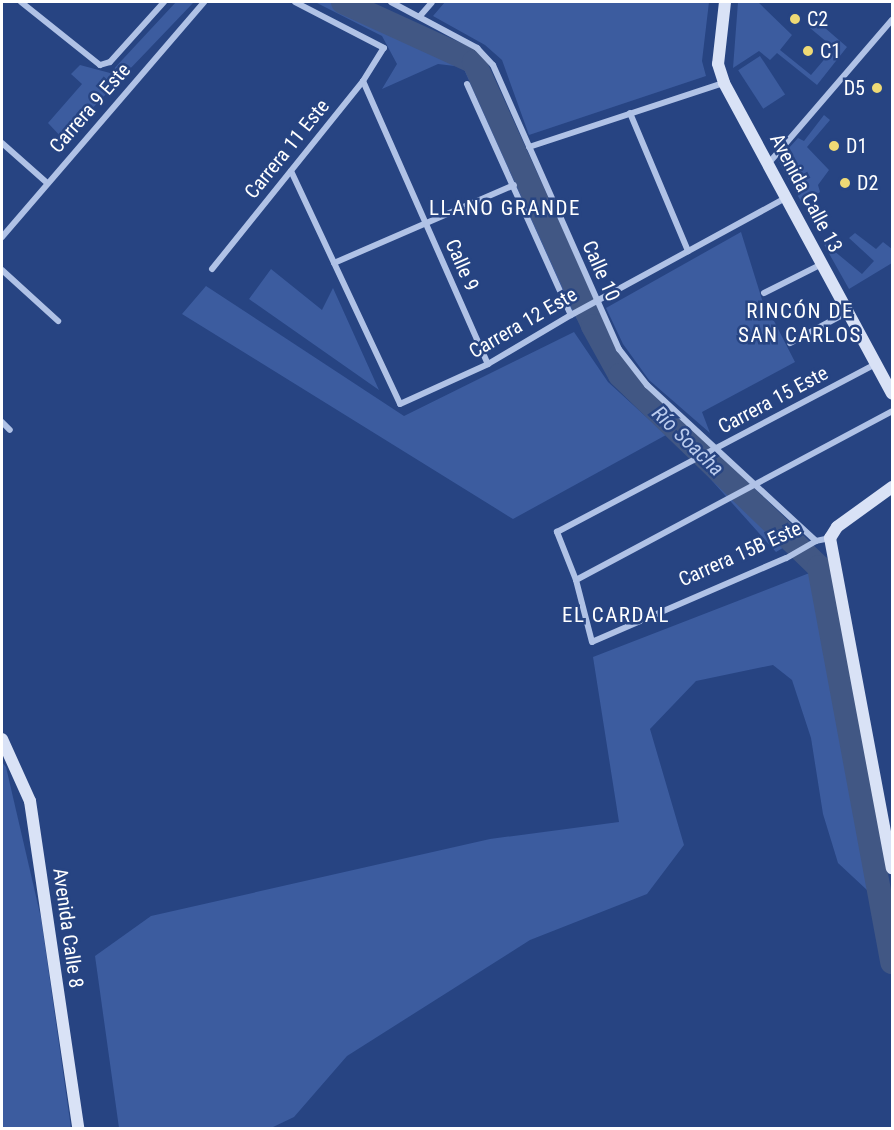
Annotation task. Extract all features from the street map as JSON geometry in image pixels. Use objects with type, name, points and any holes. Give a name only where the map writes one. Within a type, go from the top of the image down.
[{"type":"main road","name":"Avenida Calle 13","points":[[725,2],[718,64],[724,83],[822,264],[846,314],[877,363],[892,394]]},
{"type":"main road","name":"Carrera 15B Este","points":[[830,538],[837,527],[892,486]]},
{"type":"main road","points":[[830,538],[892,868]]},
{"type":"main road","name":"Avenida Calle 8","points":[[2,739],[30,801],[78,1128]]},
{"type":"street","points":[[21,2],[100,65],[110,62],[164,2]]},
{"type":"street","name":"Carrera 9 Este","points":[[2,237],[204,2]]},
{"type":"street","name":"Carrera 11 Este","points":[[212,269],[363,81],[384,48],[295,2]]},
{"type":"street","name":"Calle 10","points":[[391,2],[477,48],[493,65],[594,302],[619,349],[646,385],[712,451],[753,484],[816,541]]},
{"type":"street","points":[[420,16],[432,2]]},
{"type":"street","points":[[768,164],[892,20]]},
{"type":"street","name":"Calle 9","points":[[363,81],[488,364]]},
{"type":"street","points":[[529,147],[724,83]]},
{"type":"street","points":[[467,84],[574,313]]},
{"type":"street","points":[[630,112],[688,251]]},
{"type":"street","points":[[2,143],[47,183]]},
{"type":"street","points":[[291,171],[334,263],[514,185]]},
{"type":"street","name":"Carrera 12 Este","points":[[334,263],[400,404],[488,364],[574,313],[786,198]]},
{"type":"street","points":[[764,293],[822,264]]},
{"type":"street","points":[[2,270],[58,321]]},
{"type":"street","points":[[790,343],[846,314]]},
{"type":"street","name":"Carrera 15 Este","points":[[576,580],[557,532],[877,363]]},
{"type":"street","points":[[576,580],[892,411]]},
{"type":"street","points":[[2,422],[10,430]]},
{"type":"street","name":"Carrera 15B Este","points":[[576,580],[592,642],[786,558],[816,541],[830,538]]},
{"type":"shaded area","points":[[176,2],[193,3],[63,139],[48,123],[82,84],[71,74],[80,65],[110,73]]},
{"type":"shaded area","points":[[315,2],[369,2],[467,52],[485,69],[591,304],[628,371],[751,494],[801,537],[776,552],[670,434],[612,381],[573,312],[463,67],[438,64],[382,89],[397,64],[382,36]]},
{"type":"shaded area","points":[[445,2],[709,2],[702,61],[706,76],[529,135],[502,60],[485,45],[433,16]]},
{"type":"shaded area","points":[[738,2],[758,2],[792,35],[780,50],[811,75],[834,48],[810,28],[817,21],[847,47],[817,85],[777,53],[770,60],[759,51],[733,68]]},
{"type":"shaded area","points":[[760,56],[785,95],[763,109],[738,70]]},
{"type":"shaded area","points":[[824,115],[830,120],[807,147],[829,170],[818,185],[820,192],[803,205],[778,160],[798,138],[804,141]]},
{"type":"shaded area","points":[[741,232],[768,319],[774,321],[795,362],[702,412],[710,433],[649,380],[623,344],[606,308]]},
{"type":"shaded area","points":[[855,233],[876,249],[883,242],[892,249],[892,263],[849,289],[822,241],[862,274],[874,261],[849,238]]},
{"type":"shaded area","points":[[271,269],[322,310],[333,288],[379,390],[249,299]]},
{"type":"shaded area","points":[[206,286],[404,416],[574,332],[608,382],[666,435],[513,519],[182,314]]},
{"type":"shaded area","points":[[812,572],[882,904],[838,863],[823,814],[811,738],[792,680],[773,665],[696,681],[650,729],[684,845],[647,894],[530,940],[347,1056],[294,1117],[271,1128],[119,1128],[95,956],[151,916],[490,839],[619,822],[593,657]]},
{"type":"shaded area","points":[[2,762],[6,767],[41,918],[71,1128],[2,1128]]},
{"type":"waterway","name":"Río Soacha","points":[[343,2],[474,62],[593,326],[620,375],[819,567],[892,962]]},
{"type":"place","name":"C2","points":[[795,19]]},
{"type":"place","name":"C1","points":[[808,51]]},
{"type":"place","name":"D5","points":[[877,88]]},
{"type":"place","name":"D1","points":[[834,146]]},
{"type":"place","name":"D2","points":[[845,183]]},
{"type":"district","name":"LLANO GRANDE","points":[[505,208]]},
{"type":"district","name":"RINCÓN DE SAN CARLOS","points":[[800,323]]},
{"type":"district","name":"EL CARDAL","points":[[616,615]]}]
